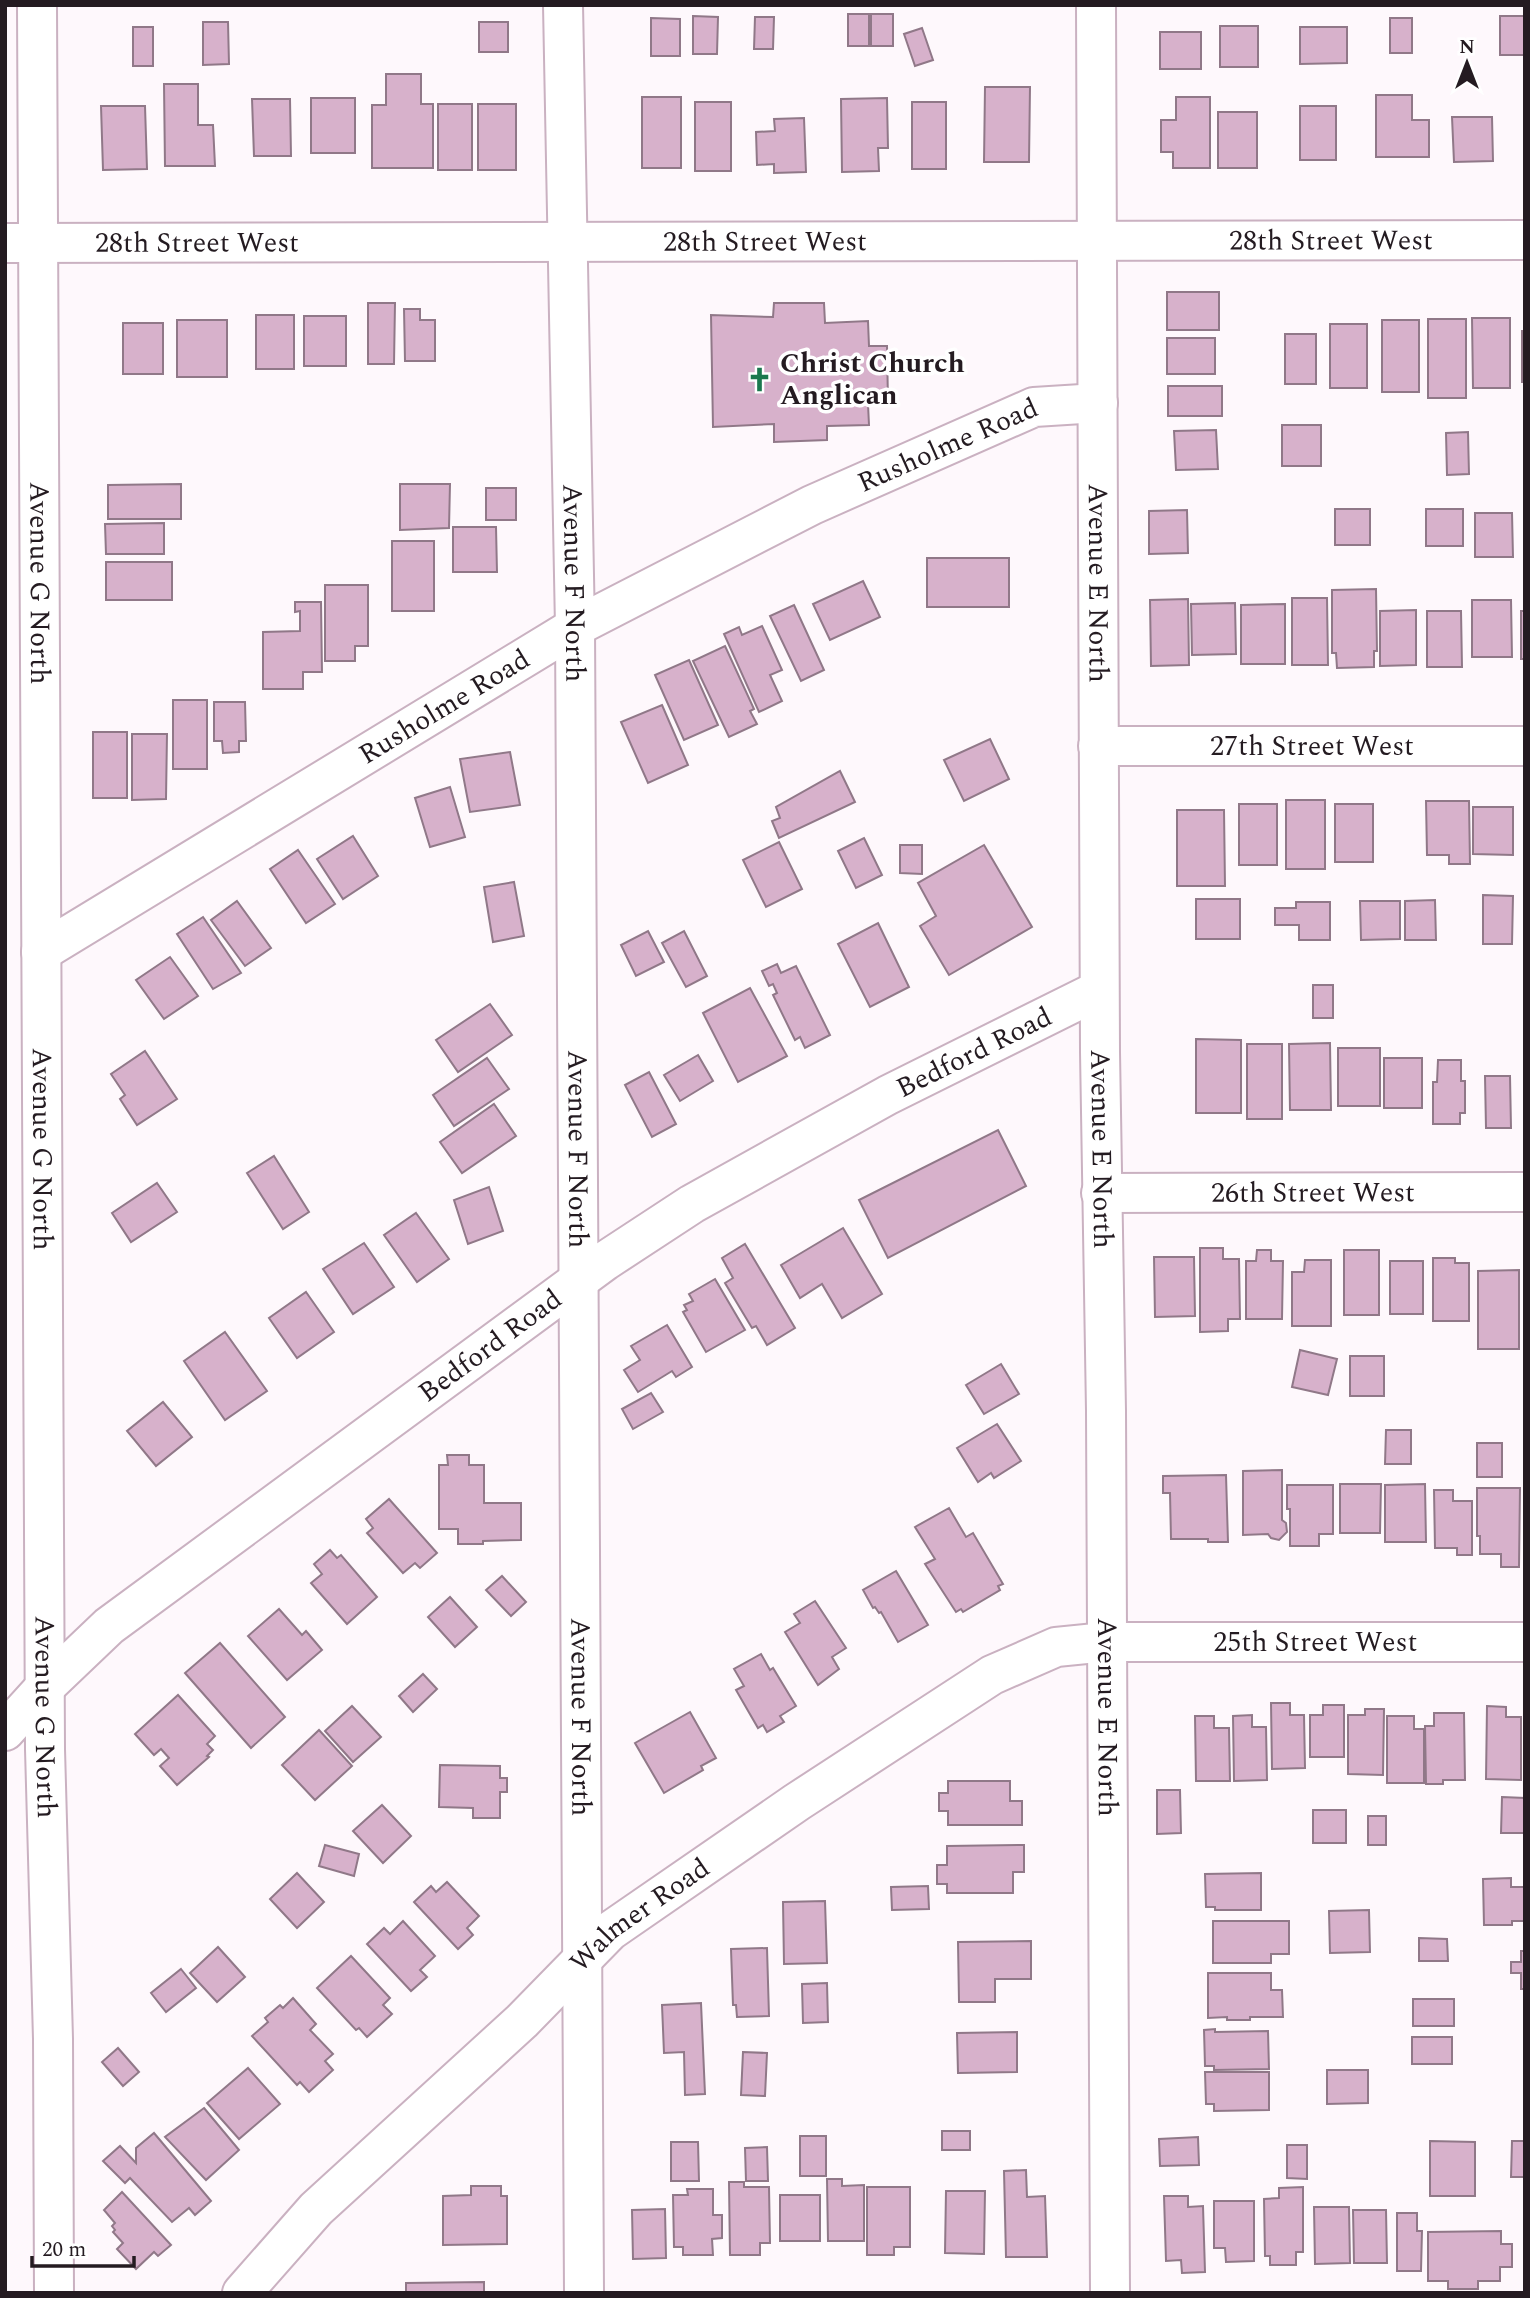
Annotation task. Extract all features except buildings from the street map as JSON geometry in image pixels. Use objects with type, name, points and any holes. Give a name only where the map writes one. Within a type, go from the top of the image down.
[{"type":"street","name":"Avenue G North","points":[[37,5],[22,243],[41,952],[46,1687],[53,2039],[54,2293]]},
{"type":"street","name":"Avenue F North","points":[[563,5],[575,627],[584,2293]]},
{"type":"street","name":"Avenue E North","points":[[1096,5],[1099,990],[1106,1411],[1110,2293]]},
{"type":"street","name":"28th Street West","points":[[22,243],[1525,240]]},
{"type":"street","name":"Rusholme Road","points":[[41,952],[575,627],[812,505],[1034,407],[1098,403]]},
{"type":"street","name":"27th Street West","points":[[1098,747],[1525,746]]},
{"type":"street","name":"Bedford Road","points":[[5,1731],[109,1626],[578,1281],[704,1197],[888,1095],[1099,990]]},
{"type":"street","name":"26th Street West","points":[[1101,1193],[1525,1192]]},
{"type":"street","name":"25th Street West","points":[[1106,1642],[1525,1642]]},
{"type":"street","name":"Walmer Road","points":[[242,2293],[316,2209],[522,2021],[610,1931],[797,1802],[992,1675],[1056,1647],[1106,1642]]},
{"type":"place","name":"Christ Church Anglican","points":[[760,379]]}]
